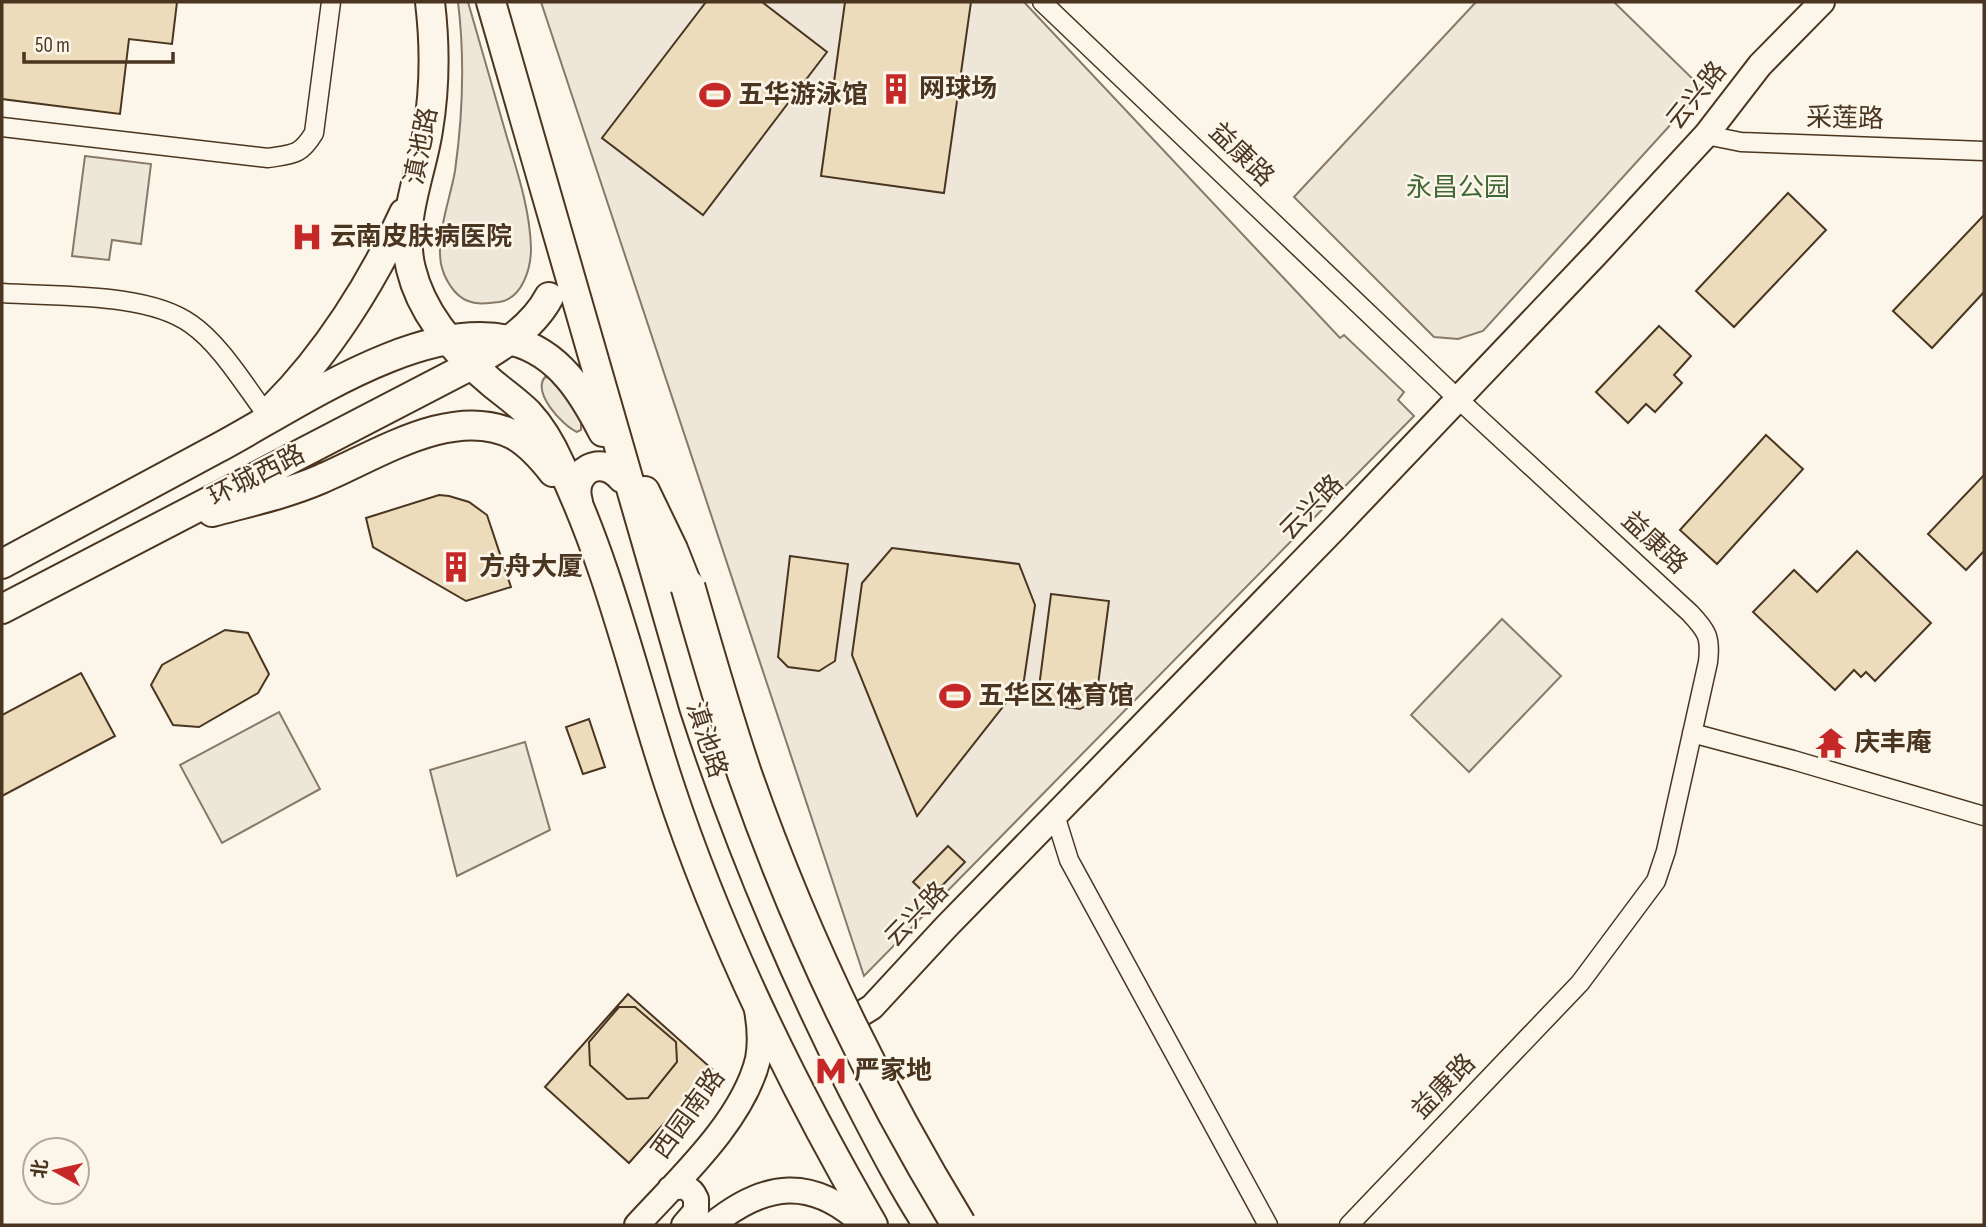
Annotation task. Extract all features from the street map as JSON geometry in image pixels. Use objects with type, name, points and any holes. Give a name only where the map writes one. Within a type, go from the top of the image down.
[{"type":"highway","points":[[688,587],[733,739],[788,886],[831,984],[870,1063],[959,1225]]},
{"type":"main road","name":"滇池路","points":[[430,2],[433,33],[432,102],[407,234],[408,253],[417,289],[434,321],[449,341],[537,423],[578,502],[669,785],[705,878],[749,983],[809,1107],[873,1225]]},
{"type":"main road","points":[[491,2],[555,226],[596,400],[620,449],[657,513],[688,587]]},
{"type":"main road","points":[[242,435],[267,415],[307,369],[356,300],[398,226],[420,169]]},
{"type":"main road","points":[[549,297],[556,283],[559,266],[555,226]]},
{"type":"main road","name":"滇池路","points":[[417,289],[438,313],[456,324],[477,330],[498,330],[519,324],[541,308],[549,297]]},
{"type":"main road","name":"环城西路","points":[[2,609],[472,364],[509,340],[536,316],[549,297]]},
{"type":"main road","name":"环城西路","points":[[2,564],[242,435],[314,393],[358,372],[398,355],[449,341],[483,337],[509,340],[534,349],[556,364],[596,400],[604,433],[622,478],[674,637]]},
{"type":"main road","points":[[596,400],[652,493],[688,587]]},
{"type":"main road","points":[[150,531],[299,488],[412,438],[470,425],[486,426],[508,433],[528,444],[541,457],[578,511],[594,548]]},
{"type":"main road","name":"滇池路","points":[[620,449],[707,747],[744,848],[787,952],[826,1036],[870,1123],[928,1225]]},
{"type":"main road","points":[[578,502],[576,485],[585,471],[593,467],[609,467],[622,478]]},
{"type":"street","points":[[2,127],[268,158],[291,155],[304,149],[314,134],[331,2]]},
{"type":"street","name":"益康路","points":[[1042,2],[1457,398],[1703,627],[1710,641],[1666,851],[1656,881],[1580,983],[1349,1225]]},
{"type":"street","name":"云兴路","points":[[826,1036],[872,1007],[1336,527],[1598,252],[1706,135],[1760,65],[1822,2]]},
{"type":"street","name":"采莲路","points":[[1706,135],[1741,142],[1984,151]]},
{"type":"street","points":[[2,293],[132,301],[174,313],[193,325],[211,342],[267,415]]},
{"type":"street","points":[[1692,733],[1984,816]]},
{"type":"street","points":[[1055,815],[1069,860],[1268,1225]]},
{"type":"street","name":"西园南路","points":[[637,1225],[724,1124],[754,1072],[760,1035],[757,1010],[749,983]]},
{"type":"street","points":[[670,1189],[683,1186],[694,1193],[696,1211],[684,1225]]},
{"type":"street","points":[[712,1225],[753,1199],[789,1189],[830,1199],[864,1225]]},
{"type":"green space","points":[[458,2],[468,2],[528,219],[531,248],[527,274],[514,295],[499,302],[476,303],[463,299],[450,286],[441,264],[440,241],[455,171],[460,129],[462,44]]},
{"type":"green space","name":"五华区体育馆","points":[[541,2],[1024,2],[1340,338],[1344,335],[1404,392],[1398,400],[1414,416],[864,976]]},
{"type":"green space","name":"永昌公园","points":[[1476,2],[1614,2],[1703,89],[1483,331],[1458,339],[1434,337],[1294,197]]},
{"type":"green space","points":[[545,377],[558,379],[581,420],[581,430],[577,432],[571,428],[545,400],[542,384]]},
{"type":"green space","points":[[1502,619],[1561,676],[1469,772],[1411,715]]},
{"type":"shaded area","points":[[85,156],[151,164],[141,244],[112,240],[109,260],[72,256]]},
{"type":"shaded area","points":[[279,712],[320,789],[222,843],[180,765]]},
{"type":"shaded area","points":[[525,742],[550,830],[457,876],[430,770]]},
{"type":"building","points":[[2,2],[177,2],[172,44],[129,39],[120,114],[2,99]]},
{"type":"building","name":"五华游泳馆","points":[[706,2],[762,2],[827,52],[703,215],[602,138]]},
{"type":"building","name":"网球场","points":[[845,2],[971,2],[944,193],[821,176]]},
{"type":"building","points":[[1788,193],[1826,230],[1734,327],[1696,291]]},
{"type":"building","points":[[1984,215],[1984,292],[1932,348],[1893,311]]},
{"type":"building","points":[[1659,326],[1691,356],[1674,375],[1682,383],[1655,412],[1646,404],[1628,423],[1596,392]]},
{"type":"building","points":[[1766,435],[1803,469],[1717,564],[1680,530]]},
{"type":"building","points":[[1984,475],[1984,551],[1966,570],[1928,534]]},
{"type":"building","name":"方舟大厦","points":[[439,495],[469,502],[487,515],[511,587],[466,601],[373,547],[366,518]]},
{"type":"building","points":[[892,548],[1019,564],[1035,605],[1024,680],[917,816],[852,655],[862,583]]},
{"type":"building","points":[[1857,551],[1931,623],[1875,681],[1866,672],[1861,677],[1854,670],[1835,690],[1753,612],[1794,570],[1817,592]]},
{"type":"building","points":[[790,556],[848,564],[835,661],[819,671],[788,667],[778,657]]},
{"type":"building","points":[[1051,594],[1109,601],[1096,700],[1080,709],[1049,705],[1038,695]]},
{"type":"building","points":[[225,630],[248,633],[269,674],[258,693],[199,727],[173,725],[151,685],[162,665]]},
{"type":"building","points":[[81,673],[115,736],[2,796],[2,715]]},
{"type":"building","points":[[589,719],[605,767],[583,774],[566,727]]},
{"type":"building","points":[[948,846],[965,862],[930,898],[913,882]]},
{"type":"building","points":[[628,994],[712,1069],[629,1163],[545,1087]]},
{"type":"building","points":[[619,1007],[635,1007],[676,1042],[677,1062],[648,1098],[627,1099],[590,1065],[589,1042]]},
{"type":"place","name":"网球场","points":[[896,89]]},
{"type":"place","name":"五华游泳馆","points":[[715,95]]},
{"type":"place","name":"云南皮肤病医院","points":[[307,237]]},
{"type":"place","name":"方舟大厦","points":[[456,567]]},
{"type":"place","name":"五华区体育馆","points":[[955,696]]},
{"type":"place","name":"庆丰庵","points":[[1831,743]]},
{"type":"place","name":"严家地","points":[[831,1071]]}]
